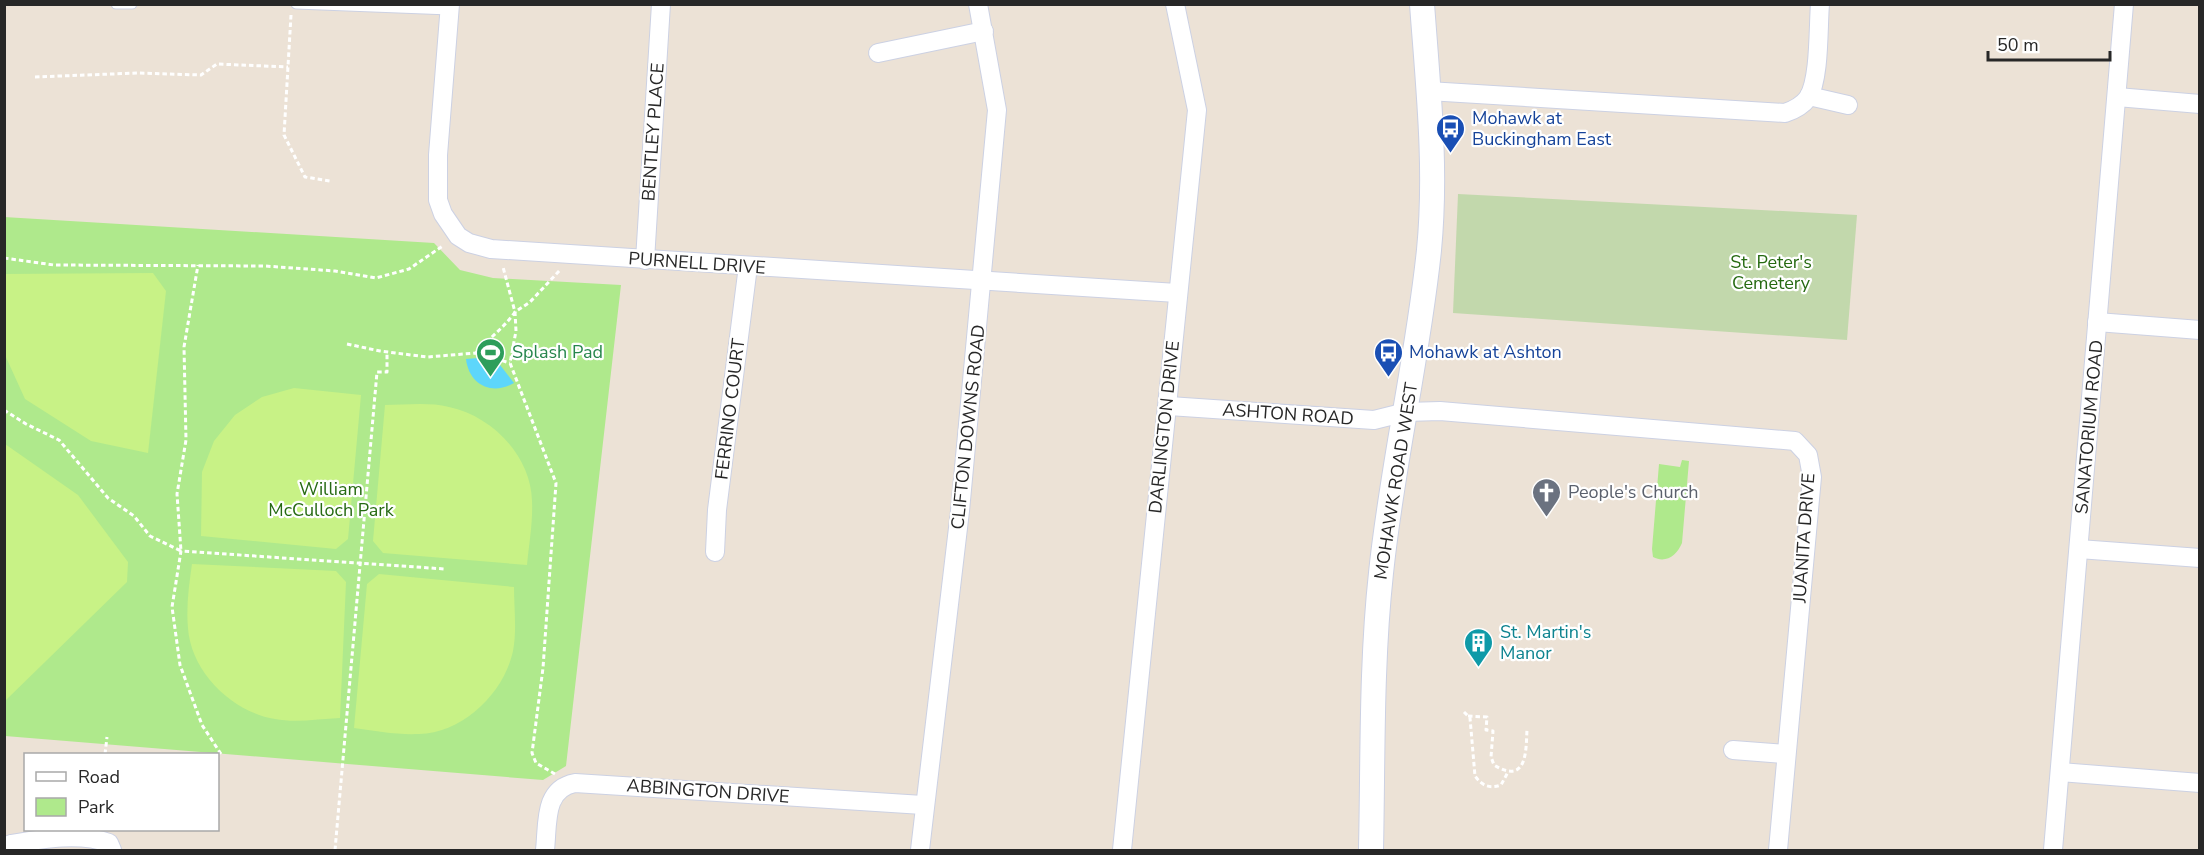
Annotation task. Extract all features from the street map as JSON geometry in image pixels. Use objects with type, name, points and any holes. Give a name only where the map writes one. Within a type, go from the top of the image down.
[{"type":"main road","name":"MOHAWK ROAD WEST","points":[[1371,850],[1376,620],[1381,570],[1430,238],[1432,195],[1422,4]]},
{"type":"street","name":"BENTLEY PLACE","points":[[645,260],[661,4]]},
{"type":"street","name":"CLIFTON DOWNS ROAD","points":[[920,850],[923,805],[960,511],[997,110],[978,4]]},
{"type":"street","name":"DARLINGTON DRIVE","points":[[1122,850],[1152,537],[1169,406],[1177,293],[1197,110],[1175,4]]},
{"type":"street","points":[[1428,91],[1785,113],[1797,109],[1809,96],[1814,77],[1820,4]]},
{"type":"street","name":"SANATORIUM ROAD","points":[[2053,850],[2124,4]]},
{"type":"street","points":[[450,7],[438,200],[443,214],[455,233]]},
{"type":"street","points":[[878,53],[984,31]]},
{"type":"street","points":[[1809,96],[1848,105]]},
{"type":"street","points":[[2116,97],[2199,104]]},
{"type":"street","name":"PURNELL DRIVE","points":[[455,233],[469,243],[501,249],[1177,293]]},
{"type":"street","name":"FERRINO COURT","points":[[715,552],[717,510],[748,266]]},
{"type":"street","points":[[2097,322],[2199,330]]},
{"type":"street","name":"ASHTON ROAD","points":[[1169,406],[1374,420],[1406,412]]},
{"type":"street","name":"JUANITA DRIVE","points":[[1406,412],[1464,412],[1795,441],[1808,455],[1812,477],[1778,850]]},
{"type":"street","points":[[2079,549],[2199,558]]},
{"type":"street","points":[[1733,750],[1785,754]]},
{"type":"street","points":[[2060,772],[2199,783]]},
{"type":"street","name":"ABBINGTON DRIVE","points":[[563,785],[575,783],[923,805]]},
{"type":"street","points":[[545,850],[550,804],[554,792],[563,785]]},
{"type":"street","points":[[11,843],[39,839],[97,839],[109,843],[112,850]]},
{"type":"lane","points":[[116,4],[132,4]]},
{"type":"lane","points":[[296,4],[450,7]]},
{"type":"path","points":[[291,4],[284,135],[305,177],[330,181]]},
{"type":"path","points":[[35,77],[137,73],[201,75],[217,64],[288,67]]},
{"type":"path","points":[[4,258],[54,265],[198,265],[335,271],[376,278],[409,269],[447,243],[455,233]]},
{"type":"path","points":[[501,249],[515,312],[516,331],[510,363],[556,483],[543,668],[531,753],[536,763],[554,772],[563,785]]},
{"type":"path","points":[[476,353],[489,338],[504,328],[515,312],[530,302],[561,270],[569,254]]},
{"type":"path","points":[[198,265],[184,346],[186,440],[177,494],[181,551],[172,608],[180,665],[202,725],[221,754]]},
{"type":"path","points":[[347,344],[427,357],[476,353],[510,363]]},
{"type":"path","points":[[336,850],[377,372],[387,372],[387,352]]},
{"type":"path","points":[[4,410],[59,440],[108,498],[134,516],[150,536],[181,551],[445,569]]},
{"type":"path","points":[[1464,712],[1468,716],[1475,776],[1487,787],[1494,787],[1506,780],[1508,772]]},
{"type":"path","points":[[1468,716],[1487,717],[1486,730],[1493,731],[1491,757],[1494,765],[1508,772],[1515,771],[1525,760],[1527,729]]},
{"type":"path","points":[[105,753],[106,737]]},
{"type":"green space","name":"St. Peter's Cemetery","points":[[1458,194],[1857,215],[1847,340],[1453,313]]},
{"type":"green space","name":"William McCulloch Park","points":[[4,217],[434,243],[460,270],[493,278],[621,285],[566,766],[543,780],[5,736]]},
{"type":"green space","points":[[153,273],[166,291],[148,453],[91,441],[25,399],[5,355],[4,274]]},
{"type":"green space","points":[[294,388],[361,395],[348,539],[336,549],[201,536],[202,472],[214,441],[235,415],[262,397]]},
{"type":"green space","points":[[425,404],[449,407],[480,419],[506,440],[517,454],[530,484],[532,517],[527,565],[383,553],[373,541],[385,405]]},
{"type":"green space","points":[[5,444],[78,495],[128,562],[127,582],[5,701]]},
{"type":"green space","points":[[1682,460],[1689,461],[1682,543],[1677,551],[1667,559],[1658,559],[1653,557],[1652,549],[1659,464],[1680,467]]},
{"type":"green space","points":[[192,564],[336,571],[346,582],[340,718],[299,721],[259,715],[229,699],[216,687],[197,660],[191,644],[187,612]]},
{"type":"green space","points":[[379,574],[514,587],[515,635],[508,667],[501,682],[479,708],[451,727],[419,734],[354,728],[367,584]]},
{"type":"water","name":"Splash Pad","points":[[478,358],[500,365],[514,383],[498,388],[483,386],[472,376],[466,359]]},
{"type":"place","name":"Mohawk at Buckingham East","points":[[1451,154]]},
{"type":"place","name":"Splash Pad","points":[[491,378]]},
{"type":"place","name":"Mohawk at Ashton","points":[[1388,378]]},
{"type":"place","name":"People's Church","points":[[1547,518]]},
{"type":"place","name":"St. Martin's Manor","points":[[1479,668]]}]
